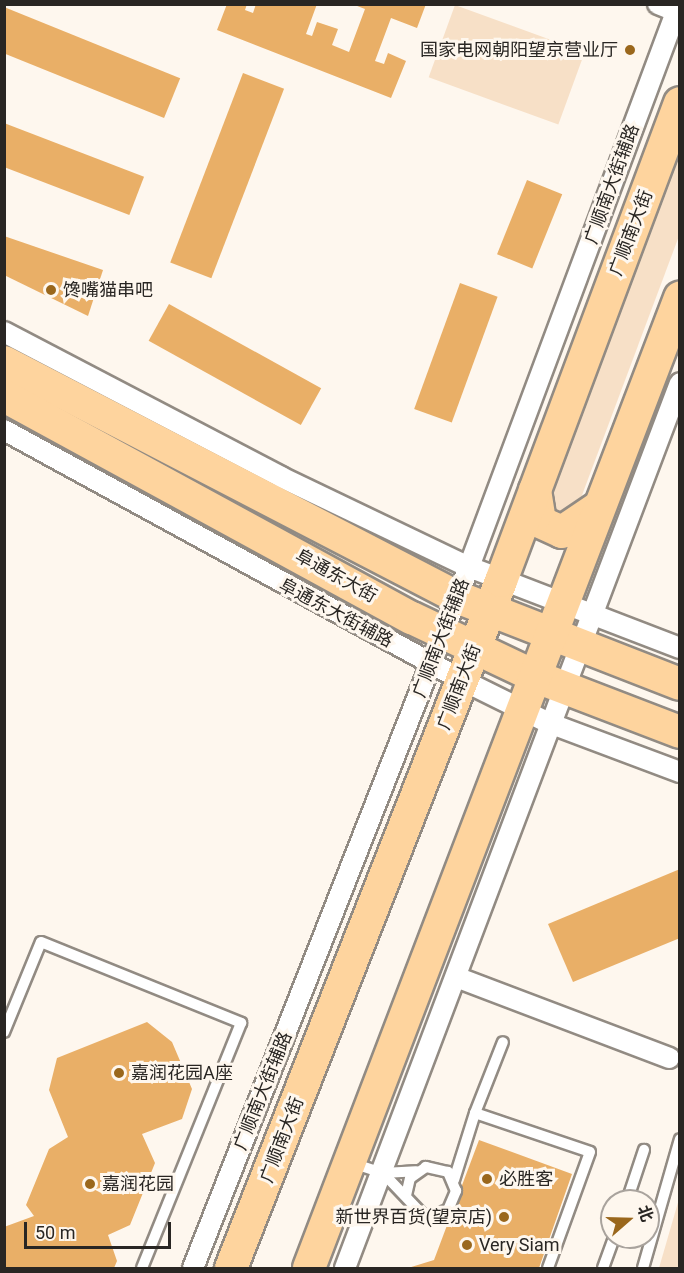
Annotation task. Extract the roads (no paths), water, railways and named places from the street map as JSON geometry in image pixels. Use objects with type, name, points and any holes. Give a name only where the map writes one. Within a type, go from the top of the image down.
[{"type":"main road","name":"广顺南大街","points":[[231,1269],[501,581],[680,103]]},
{"type":"main road","points":[[309,1269],[352,1163],[520,707],[550,634],[576,609],[596,509],[680,298]]},
{"type":"main road","name":"阜通东大街","points":[[4,362],[488,612],[680,684]]},
{"type":"main road","name":"阜通东大街","points":[[4,396],[474,648],[563,688],[680,732]]},
{"type":"main road","points":[[535,490],[540,522],[562,532],[596,509]]},
{"type":"street","points":[[658,4],[678,10]]},
{"type":"street","name":"广顺南大街辅路","points":[[193,1269],[470,567],[678,10]]},
{"type":"street","points":[[4,332],[281,477],[470,567],[501,581],[680,648]]},
{"type":"street","points":[[345,1269],[383,1173],[579,645],[576,609],[680,383]]},
{"type":"street","name":"阜通东大街辅路","points":[[4,430],[462,680],[549,723],[680,772]]},
{"type":"street","points":[[456,977],[669,1058]]},
{"type":"lane","points":[[4,1032],[41,942],[241,1023],[142,1269]]},
{"type":"lane","points":[[383,1173],[406,1195],[416,1210],[432,1216],[440,1214],[455,1200],[454,1180],[475,1113],[503,1042]]},
{"type":"lane","points":[[475,1113],[590,1152],[548,1269]]},
{"type":"lane","points":[[643,1269],[680,1139]]},
{"type":"lane","points":[[631,1189],[644,1150]]},
{"type":"lane","points":[[352,1163],[383,1173],[416,1171],[435,1166],[454,1180]]},
{"type":"lane","points":[[406,1195],[416,1171]]},
{"type":"lane","points":[[603,1269],[610,1249]]},
{"type":"place","name":"国家电网朝阳望京营业厅","points":[[630,50]]},
{"type":"place","name":"馋嘴猫串吧","points":[[51,290]]},
{"type":"place","name":"嘉润花园A座","points":[[119,1073]]},
{"type":"place","name":"必胜客","points":[[487,1179]]},
{"type":"place","name":"嘉润花园","points":[[90,1184]]},
{"type":"place","name":"新世界百货(望京店)","points":[[504,1217]]},
{"type":"place","name":"Very Siam","points":[[467,1245]]}]
